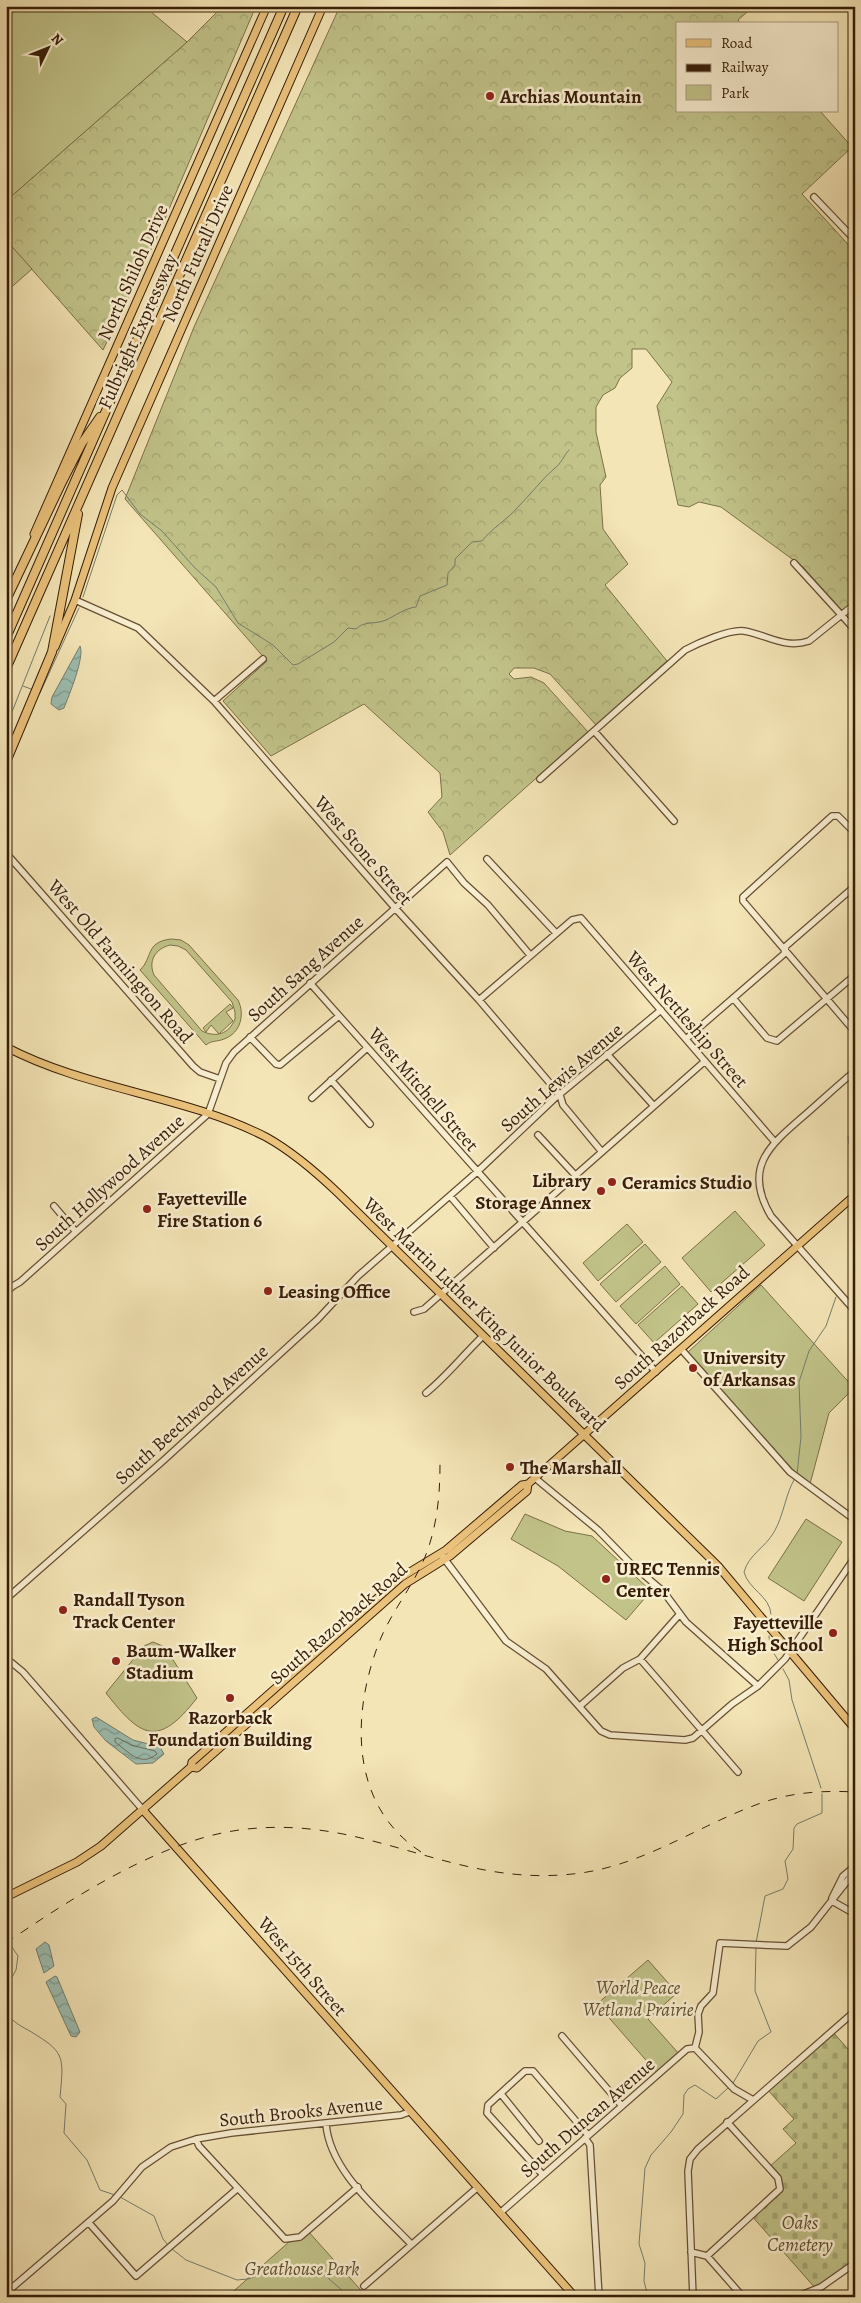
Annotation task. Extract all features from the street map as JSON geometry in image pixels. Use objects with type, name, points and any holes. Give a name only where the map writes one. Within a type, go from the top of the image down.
[{"type":"highway","name":"Fulbright Expressway","points":[[6,638],[284,6]]},
{"type":"highway","name":"Fulbright Expressway","points":[[6,669],[298,6]]},
{"type":"highway","points":[[6,600],[28,550],[82,443],[110,402]]},
{"type":"highway","points":[[6,762],[52,652],[81,498]]},
{"type":"main road","name":"North Shiloh Drive","points":[[28,550],[267,6]]},
{"type":"main road","name":"North Futrall Drive","points":[[52,652],[75,600],[112,488],[323,6]]},
{"type":"main road","name":"West Martin Luther King Junior Boulevard","points":[[6,1048],[53,1068],[208,1114],[265,1137],[299,1158],[338,1193],[718,1566],[855,1729]]},
{"type":"main road","name":"South Razorback Road","points":[[6,1897],[77,1862],[101,1846],[191,1767],[197,1768],[409,1580],[443,1556],[527,1490],[528,1484],[855,1195]]},
{"type":"main road","name":"West 15th Street","points":[[143,1810],[575,2297]]},
{"type":"street","points":[[814,197],[855,240]]},
{"type":"street","points":[[794,563],[855,630]]},
{"type":"street","name":"West Stone Street","points":[[75,600],[138,628],[214,700],[394,908],[479,1000],[560,1096],[563,1105],[602,1152]]},
{"type":"street","points":[[540,779],[685,650],[695,645],[744,631],[781,644],[800,644],[809,641],[840,613],[855,604]]},
{"type":"street","points":[[214,700],[263,658]]},
{"type":"street","points":[[595,732],[674,821]]},
{"type":"street","points":[[855,833],[838,816],[832,816],[745,892],[743,901],[855,1032]]},
{"type":"street","name":"West Old Farmington Road","points":[[6,853],[193,1066],[200,1072],[220,1079]]},
{"type":"street","points":[[479,1000],[556,933],[487,859]]},
{"type":"street","name":"South Sang Avenue","points":[[208,1114],[230,1056],[447,862],[464,883],[488,905],[530,956]]},
{"type":"street","points":[[686,1039],[784,954],[786,946],[855,886]]},
{"type":"street","name":"West Nettleship Street","points":[[556,933],[578,917],[584,921],[774,1141]]},
{"type":"street","points":[[732,998],[767,1038],[774,1041],[781,1039],[855,975]]},
{"type":"street","name":"West Mitchell Street","points":[[310,983],[656,1372]]},
{"type":"street","name":"South Lewis Avenue","points":[[392,1247],[607,1054],[618,1048],[661,1010]]},
{"type":"street","points":[[250,1037],[276,1064],[280,1065],[339,1016]]},
{"type":"street","points":[[312,1098],[367,1048]]},
{"type":"street","points":[[607,1054],[654,1106]]},
{"type":"street","points":[[414,1312],[424,1309],[705,1061]]},
{"type":"street","points":[[855,1071],[774,1141],[760,1171],[761,1194],[771,1216],[855,1311]]},
{"type":"street","points":[[331,1080],[370,1124]]},
{"type":"street","name":"South Hollywood Avenue","points":[[9,1289],[208,1114]]},
{"type":"street","points":[[538,1135],[575,1175]]},
{"type":"street","points":[[450,1196],[494,1248]]},
{"type":"street","points":[[54,1206],[76,1232]]},
{"type":"street","name":"South Beechwood Avenue","points":[[6,1599],[157,1466],[318,1319],[358,1276],[392,1247]]},
{"type":"street","points":[[6,1278],[9,1289]]},
{"type":"street","points":[[426,1393],[440,1382],[449,1369],[483,1336]]},
{"type":"street","points":[[681,1349],[792,1474],[855,1520]]},
{"type":"street","points":[[535,1478],[598,1530],[632,1566],[663,1591],[678,1615],[758,1686]]},
{"type":"street","points":[[443,1556],[509,1644],[546,1669],[601,1731],[610,1735],[685,1740],[693,1738],[732,1704],[758,1686],[791,1652],[855,1557]]},
{"type":"street","points":[[580,1706],[626,1666],[640,1659],[678,1615]]},
{"type":"street","name":"West 15th Street","points":[[6,1658],[23,1672],[143,1810]]},
{"type":"street","points":[[640,1659],[738,1772]]},
{"type":"street","points":[[832,1901],[840,1882],[855,1866]]},
{"type":"street","points":[[753,2100],[734,2089],[700,2051],[695,2048],[699,2032],[698,2014],[701,2006],[713,1993],[720,1942],[786,1946],[811,1927],[855,1871]]},
{"type":"street","points":[[832,1901],[854,1913]]},
{"type":"street","points":[[693,2297],[688,2165],[693,2153],[855,2011]]},
{"type":"street","points":[[562,2036],[622,2106]]},
{"type":"street","name":"South Duncan Avenue","points":[[500,2212],[687,2049],[695,2048]]},
{"type":"street","points":[[543,2175],[487,2113],[488,2105],[525,2072],[533,2071],[587,2137],[590,2144],[598,2297]]},
{"type":"street","points":[[501,2094],[539,2141]]},
{"type":"street","name":"South Brooks Avenue","points":[[6,2294],[113,2201],[133,2175],[150,2159],[171,2147],[196,2139],[401,2115],[409,2112]]},
{"type":"street","points":[[707,2256],[778,2191],[781,2185],[778,2178],[727,2122]]},
{"type":"street","points":[[326,2124],[330,2147],[358,2187],[411,2244]]},
{"type":"street","points":[[196,2139],[199,2146],[279,2236],[290,2240],[300,2237],[358,2187]]},
{"type":"street","points":[[364,2286],[478,2188]]},
{"type":"street","points":[[88,2223],[136,2276],[237,2190]]},
{"type":"street","points":[[691,2252],[707,2256],[743,2297]]},
{"type":"street","points":[[796,2297],[821,2287],[855,2263]]},
{"type":"green space","points":[[6,6],[144,6],[187,42],[6,201]]},
{"type":"green space","points":[[223,6],[256,6],[157,237],[103,350],[6,240],[6,201],[187,42]]},
{"type":"green space","points":[[340,6],[754,6],[738,20],[740,22],[676,22],[676,112],[821,112],[852,147],[802,194],[855,252],[855,625],[803,567],[721,507],[699,502],[689,507],[678,505],[657,406],[672,382],[646,349],[632,349],[632,368],[620,378],[615,388],[603,395],[596,407],[596,432],[606,477],[600,485],[603,529],[628,564],[605,585],[667,661],[596,725],[550,674],[534,668],[514,668],[509,674],[514,679],[531,677],[544,683],[588,732],[450,855],[443,832],[428,812],[442,797],[440,773],[364,704],[271,756],[223,701],[267,661],[125,499],[194,327]]},
{"type":"green space","points":[[6,240],[32,269],[6,292]]},
{"type":"green space","points":[[171,939],[181,940],[189,945],[238,1000],[241,1011],[240,1022],[238,1028],[230,1036],[206,1045],[140,970],[147,961],[153,947]],"holes":[[[170,945],[186,950],[232,1002],[235,1019],[226,1031],[217,1034],[202,1031],[154,975],[152,970],[154,956],[160,949]]]},
{"type":"green space","points":[[230,1004],[233,1008],[226,1012],[233,1021],[219,1034],[211,1025],[206,1032],[203,1028]]},
{"type":"green space","points":[[735,1211],[765,1245],[711,1292],[682,1258]]},
{"type":"green space","points":[[627,1224],[643,1242],[598,1281],[583,1263]]},
{"type":"green space","points":[[645,1244],[661,1262],[616,1302],[600,1284]]},
{"type":"green space","points":[[665,1266],[680,1284],[636,1324],[620,1306]]},
{"type":"green space","points":[[761,1285],[854,1388],[829,1413],[810,1484],[792,1469],[688,1352]]},
{"type":"green space","points":[[682,1286],[698,1304],[654,1343],[638,1325]]},
{"type":"green space","name":"UREC Tennis Center","points":[[525,1514],[565,1531],[592,1536],[651,1591],[626,1620],[558,1566],[511,1539]]},
{"type":"green space","points":[[806,1519],[842,1542],[804,1601],[768,1578]]},
{"type":"green space","points":[[153,1642],[165,1647],[197,1698],[171,1725],[160,1730],[150,1731],[140,1728],[130,1720],[106,1693],[144,1646]]},
{"type":"green space","name":"World Peace Wetland Prairie","points":[[648,1960],[677,1993],[648,2019],[680,2055],[658,2074],[597,2004]]},
{"type":"green space","name":"Oaks Cemetery","points":[[832,2031],[855,2057],[855,2263],[816,2289],[751,2215],[781,2185],[769,2167],[796,2143],[783,2129],[794,2119],[766,2088]]},
{"type":"green space","name":"Greathouse Park","points":[[307,2230],[367,2297],[227,2297],[290,2241]]},
{"type":"water","points":[[80,646],[80,659],[76,676],[64,708],[59,710],[51,704],[52,697]]},
{"type":"water","points":[[96,1717],[133,1740],[160,1747],[164,1754],[153,1763],[136,1764],[106,1741],[94,1727],[92,1719]]},
{"type":"water","points":[[45,1942],[49,1945],[54,1966],[44,1973],[36,1949]]},
{"type":"water","points":[[55,1976],[80,2032],[76,2037],[71,2036],[46,1982]]},
{"type":"waterway","points":[[83,597],[117,495],[122,490],[140,514],[162,531],[195,568],[216,587],[238,623],[273,645],[293,665],[298,664],[334,642],[348,628],[356,629],[363,624],[382,621],[404,610],[416,607],[420,596],[447,585],[448,573],[455,565],[455,559],[472,542],[482,541],[514,512],[559,464],[569,450]]},
{"type":"waterway","points":[[40,693],[79,608]]},
{"type":"waterway","points":[[6,727],[50,616]]},
{"type":"waterway","points":[[23,686],[31,689]]},
{"type":"waterway","points":[[849,1144],[848,1137],[855,1129]]},
{"type":"waterway","points":[[797,1474],[801,1437],[799,1382],[809,1351],[826,1326],[836,1297]]},
{"type":"waterway","points":[[771,1614],[767,1602],[746,1578],[744,1572],[750,1560],[774,1532],[795,1478]]},
{"type":"waterway","points":[[769,1636],[770,1647],[778,1660]]},
{"type":"waterway","points":[[783,1669],[789,1680],[792,1700],[821,1788]]},
{"type":"waterway","points":[[756,1943],[765,1896],[783,1889],[788,1879],[785,1861],[793,1849],[794,1828],[797,1824],[822,1813],[822,1794]]},
{"type":"waterway","points":[[6,1938],[18,1956],[16,1970],[6,1988]]},
{"type":"waterway","points":[[733,2083],[758,2041],[771,2032],[755,1991],[756,1947]]},
{"type":"waterway","points":[[6,2013],[16,2023],[49,2044],[59,2056],[62,2072],[60,2097],[66,2104],[64,2133],[87,2160],[100,2190],[115,2195]]},
{"type":"waterway","points":[[648,2297],[644,2281],[645,2263],[639,2244],[645,2168],[651,2155],[671,2132],[683,2114],[684,2095],[688,2089],[695,2085],[716,2099],[728,2088]]},
{"type":"waterway","points":[[120,2197],[154,2216],[163,2239],[168,2245]]},
{"type":"waterway","points":[[172,2249],[186,2260],[237,2280],[248,2279],[276,2269],[292,2272],[314,2269],[322,2273],[350,2297]]},
{"type":"railway","points":[[421,1852],[397,1832],[380,1809],[369,1784],[363,1756],[361,1727],[364,1697],[370,1668],[380,1640],[420,1568],[429,1546],[437,1511],[440,1464]]},
{"type":"railway","points":[[6,1943],[55,1910],[138,1863],[195,1840],[222,1833],[276,1827],[312,1829],[365,1839],[445,1861],[497,1872],[524,1875],[552,1875],[581,1873],[626,1862],[648,1854],[753,1806],[778,1798],[816,1792],[855,1792]]},
{"type":"place","name":"Archias Mountain","points":[[490,96]]},
{"type":"place","name":"Ceramics Studio","points":[[612,1182]]},
{"type":"place","name":"Library Storage Annex","points":[[601,1191]]},
{"type":"place","name":"Fayetteville Fire Station 6","points":[[147,1209]]},
{"type":"place","name":"Leasing Office","points":[[268,1291]]},
{"type":"place","name":"University of Arkansas","points":[[693,1368]]},
{"type":"place","name":"The Marshall","points":[[510,1467]]},
{"type":"place","name":"UREC Tennis Center","points":[[606,1579]]},
{"type":"place","name":"Randall Tyson Track Center","points":[[63,1610]]},
{"type":"place","name":"Fayetteville High School","points":[[833,1633]]},
{"type":"place","name":"Baum-Walker Stadium","points":[[116,1661]]},
{"type":"place","name":"Razorback Foundation Building","points":[[230,1698]]}]
